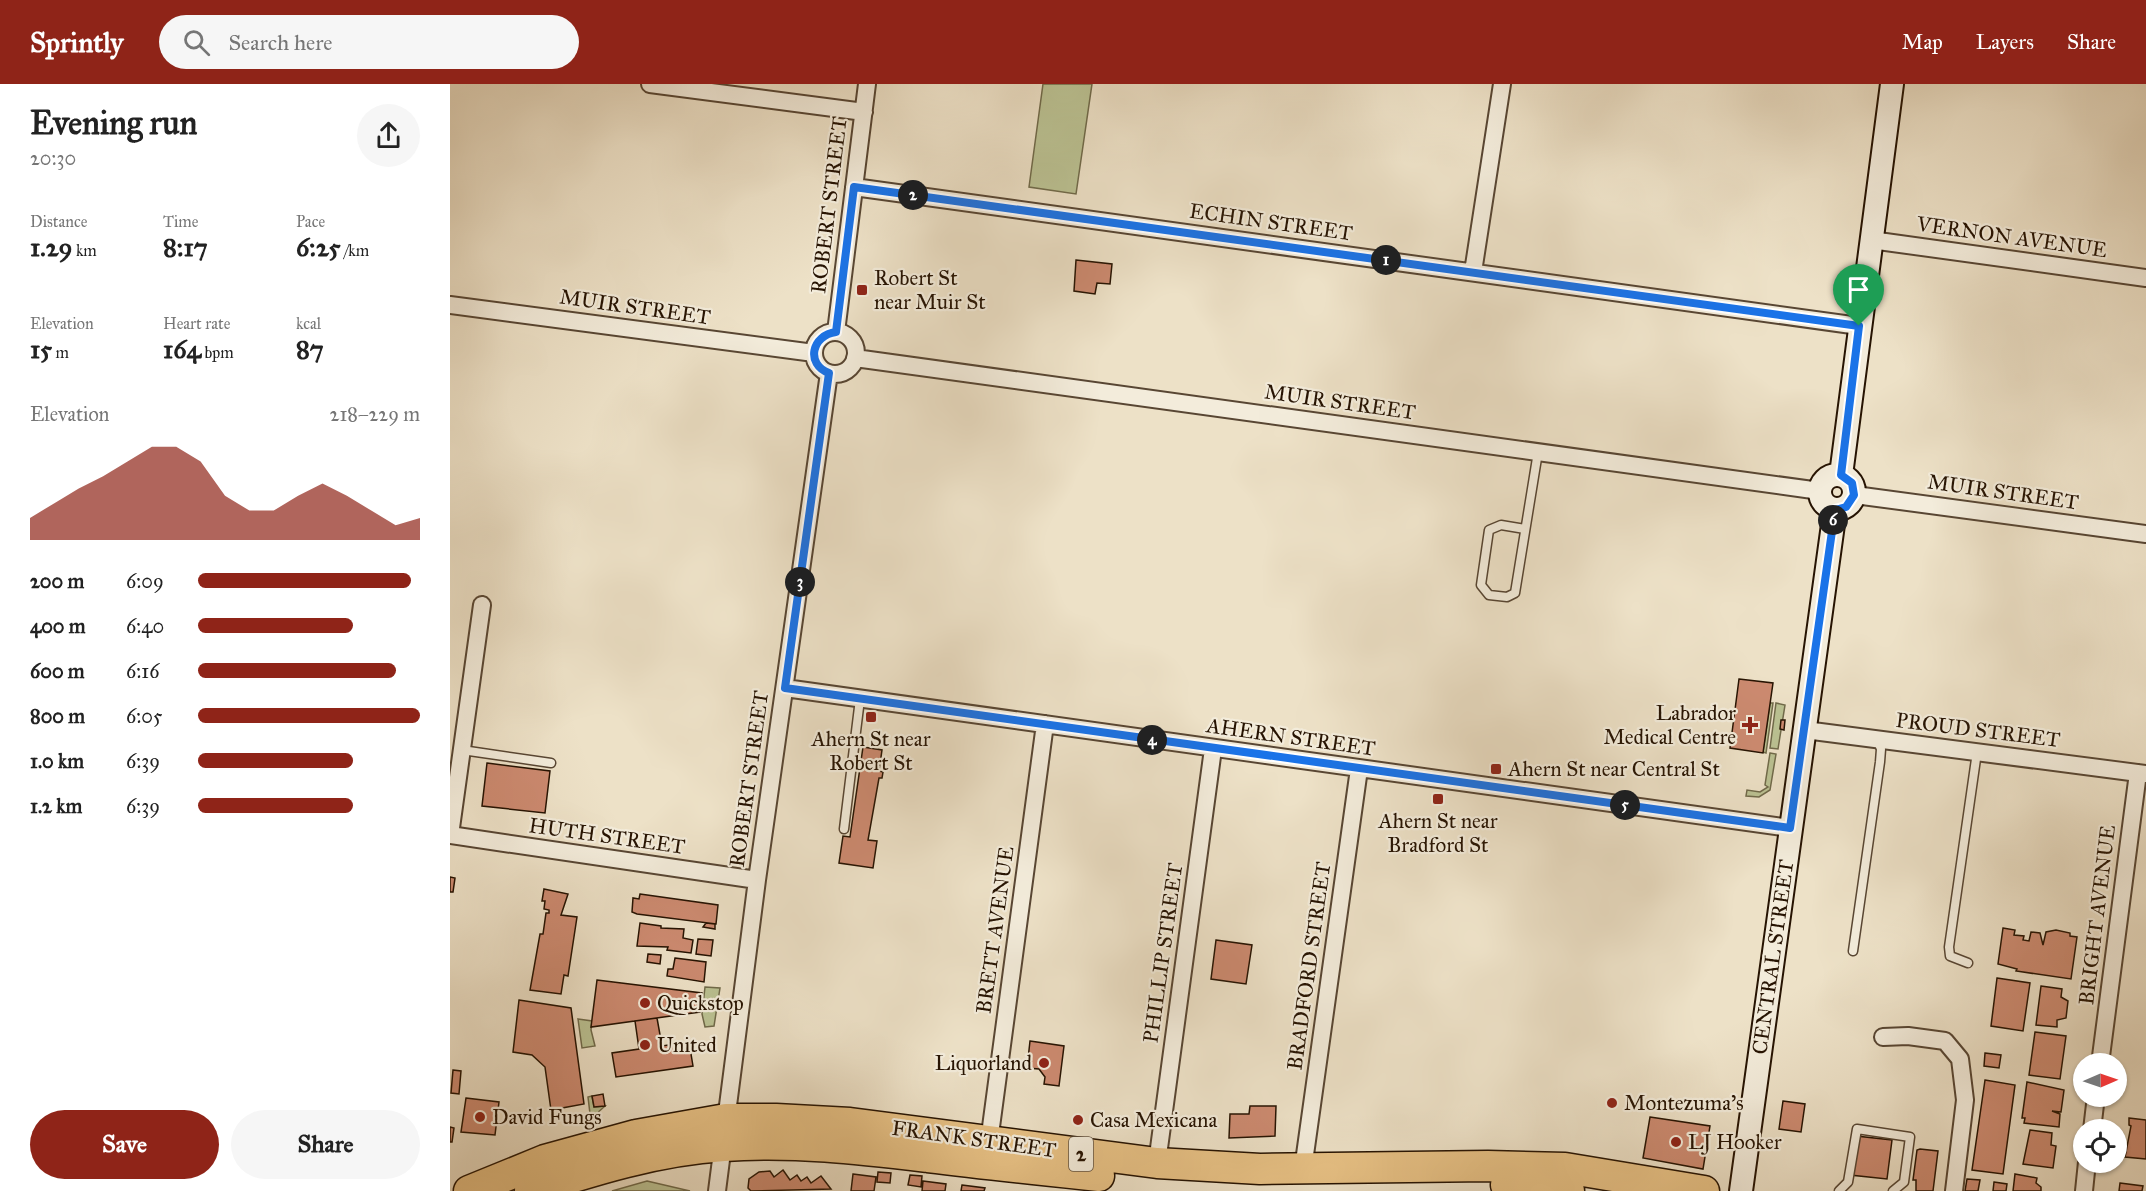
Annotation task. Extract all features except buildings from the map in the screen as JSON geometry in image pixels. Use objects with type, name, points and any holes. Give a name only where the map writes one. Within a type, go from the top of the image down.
[{"type":"highway","name":"FRANK STREET","points":[[469,1191],[501,1176],[586,1147],[636,1134],[724,1132],[850,1123],[1157,1163],[1214,1168],[1565,1168],[1704,1191]]},
{"type":"highway","name":"FRANK STREET","points":[[530,1191],[724,1132],[811,1144],[1126,1179],[1227,1187],[1475,1184],[1534,1186],[1569,1191]]},
{"type":"main road","points":[[1841,475],[1859,326],[1893,84]]},
{"type":"main road","points":[[1841,475],[1852,483],[1854,495],[1846,507],[1835,510],[1822,501],[1820,491],[1828,477],[1841,475]]},
{"type":"main road","name":"CENTRAL STREET","points":[[1741,1191],[1835,510]]},
{"type":"street","points":[[650,84],[864,112]]},
{"type":"street","name":"ROBERT STREET","points":[[836,332],[867,84]]},
{"type":"street","points":[[1473,272],[1502,84]]},
{"type":"street","name":"ECHIN STREET","points":[[854,187],[1859,326]]},
{"type":"street","name":"VERNON AVENUE","points":[[1871,240],[2146,278]]},
{"type":"street","name":"MUIR STREET","points":[[450,305],[814,353]]},
{"type":"street","points":[[836,332],[842,333],[852,342],[855,358],[845,371],[829,373],[819,367],[814,353],[817,341],[822,336],[836,332]]},
{"type":"street","name":"MUIR STREET","points":[[855,358],[1820,491]]},
{"type":"street","name":"ROBERT STREET","points":[[717,1191],[757,880],[829,373]]},
{"type":"street","name":"MUIR STREET","points":[[1854,495],[2146,534]]},
{"type":"street","points":[[450,835],[482,605]]},
{"type":"street","name":"AHERN STREET","points":[[785,688],[1790,828]]},
{"type":"street","name":"BRETT AVENUE","points":[[989,1142],[1045,724]]},
{"type":"street","name":"PROUD STREET","points":[[1805,730],[2142,773]]},
{"type":"street","name":"PHILLIP STREET","points":[[1157,1163],[1213,749]]},
{"type":"street","name":"BRADFORD STREET","points":[[1303,1168],[1359,769]]},
{"type":"street","name":"BRIGHT AVENUE","points":[[2102,1053],[2142,773]]},
{"type":"street","name":"HUTH STREET","points":[[450,835],[757,880]]},
{"type":"street","points":[[1883,1037],[1908,1036],[1945,1041],[1960,1059],[1965,1100],[1954,1191]]},
{"type":"street","points":[[2084,1191],[2086,1173]]},
{"type":"lane","points":[[1525,529],[1500,525],[1489,530],[1481,585],[1489,595],[1507,597],[1515,593],[1539,452]]},
{"type":"lane","points":[[844,829],[860,699]]},
{"type":"lane","points":[[1853,951],[1880,762],[1881,749],[1877,740]]},
{"type":"lane","points":[[462,750],[551,763]]},
{"type":"lane","points":[[1968,963],[1950,956],[1949,947],[1977,752]]},
{"type":"lane","points":[[1839,1191],[1848,1182],[1857,1129],[1910,1137],[1904,1182],[1893,1191]]},
{"type":"green space","points":[[1043,84],[1092,84],[1076,194],[1029,187]]},
{"type":"green space","points":[[1770,703],[1773,703],[1766,753],[1763,752]]},
{"type":"green space","points":[[1776,703],[1785,705],[1778,749],[1770,748]]},
{"type":"green space","points":[[1770,753],[1776,754],[1770,790],[1759,797],[1746,796],[1747,790],[1760,792],[1768,787],[1765,785]]},
{"type":"green space","points":[[705,987],[720,988],[714,1026],[705,1027],[702,1014]]},
{"type":"green space","points":[[578,1019],[592,1021],[591,1030],[595,1046],[582,1048]]},
{"type":"green space","points":[[592,1096],[594,1107],[605,1106],[595,1115],[595,1121],[591,1122],[588,1097]]},
{"type":"green space","points":[[647,1181],[690,1191],[612,1191]]},
{"type":"place","name":"Robert St near Muir St","points":[[862,290]]},
{"type":"place","name":"Ahern St near Robert St","points":[[871,717]]},
{"type":"place","name":"Labrador Medical Centre","points":[[1750,725]]},
{"type":"place","name":"Ahern St near Central St","points":[[1496,769]]},
{"type":"place","name":"Ahern St near Bradford St","points":[[1438,799]]},
{"type":"place","name":"Quickstop","points":[[645,1003]]},
{"type":"place","name":"United","points":[[645,1045]]},
{"type":"place","name":"Liquorland","points":[[1044,1063]]},
{"type":"place","name":"Montezuma's","points":[[1612,1103]]},
{"type":"place","name":"David Fungs","points":[[480,1117]]},
{"type":"place","name":"Casa Mexicana","points":[[1078,1120]]},
{"type":"place","name":"LJ Hooker","points":[[1676,1142]]},
{"type":"route","points":[[854,187],[1859,326],[1841,475],[1852,483],[1854,499],[1846,507],[1835,510],[1790,828],[785,688],[829,373],[819,367],[814,347],[822,336],[836,332],[854,187]]}]
